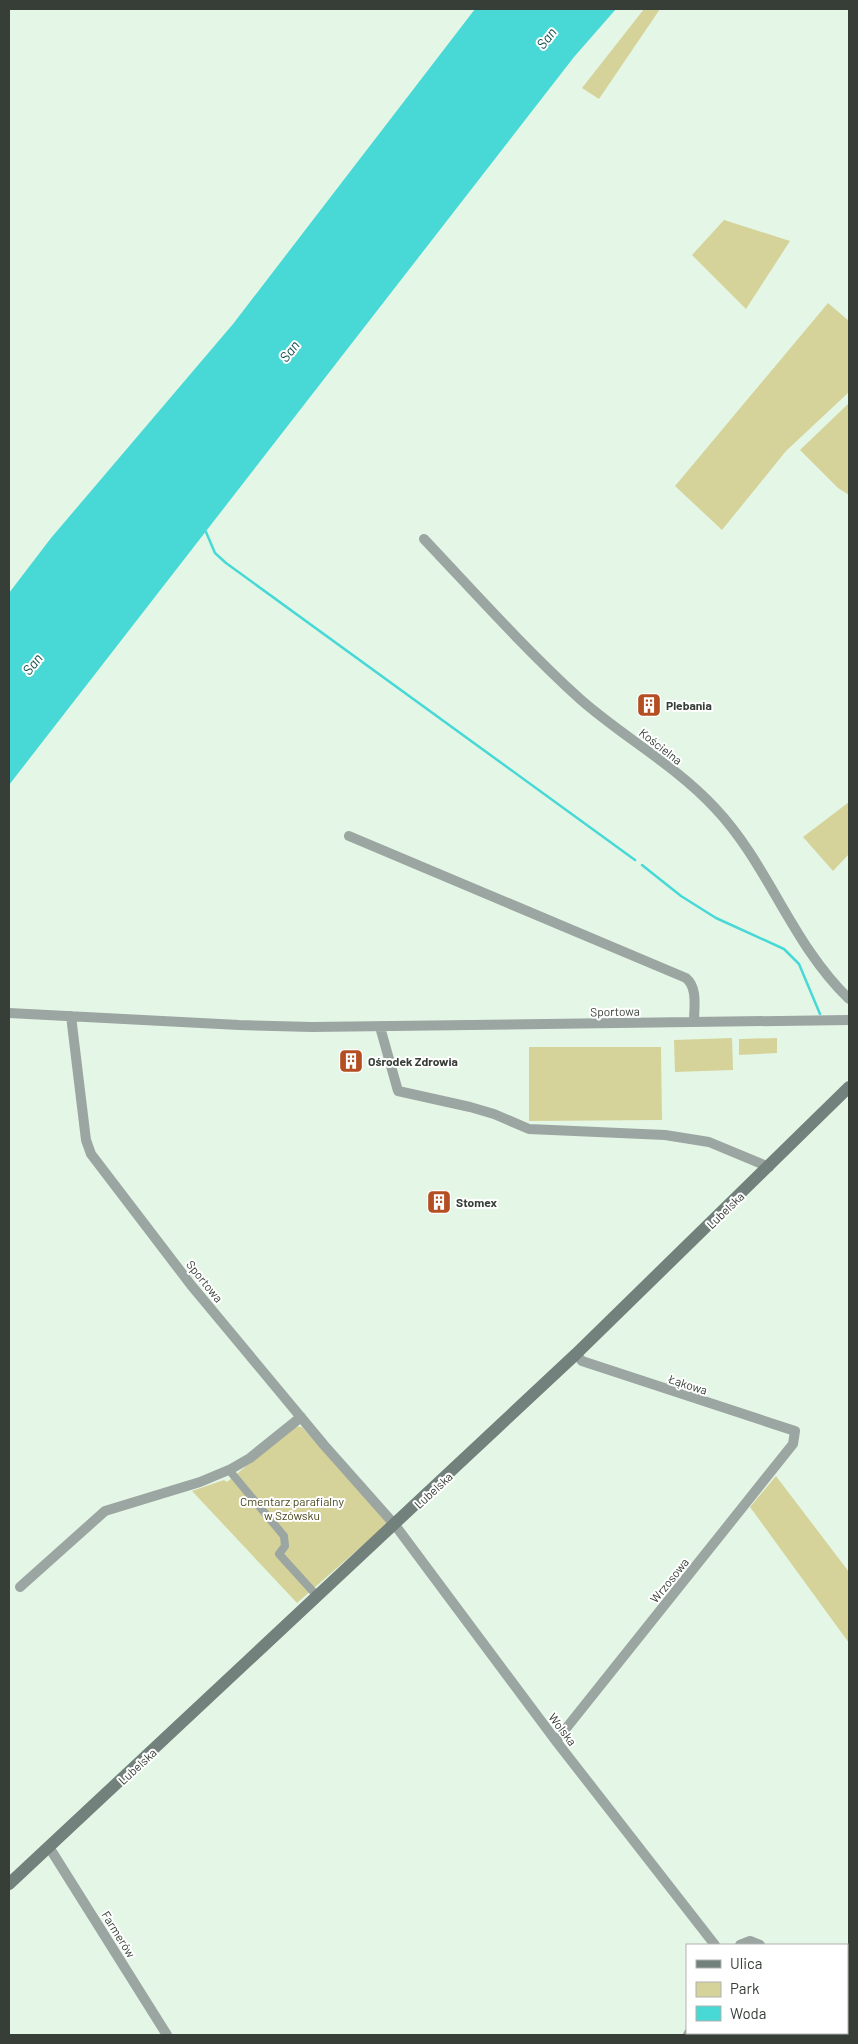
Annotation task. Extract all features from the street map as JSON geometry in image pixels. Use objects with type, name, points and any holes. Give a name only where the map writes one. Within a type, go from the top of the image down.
[{"type":"main road","name":"Lubelska","points":[[9,1884],[576,1354],[770,1167],[849,1087]]},
{"type":"street","name":"Kościelna","points":[[424,539],[530,651],[581,700],[672,770],[714,807],[738,835],[813,958],[849,999]]},
{"type":"street","points":[[349,836],[686,978],[692,983],[694,989],[694,1022]]},
{"type":"street","name":"Sportowa","points":[[9,1013],[239,1025],[380,1027],[849,1020]]},
{"type":"street","name":"Sportowa","points":[[71,1016],[86,1140],[91,1154],[191,1285],[301,1417],[395,1525]]},
{"type":"street","points":[[380,1027],[398,1091],[478,1109],[529,1129],[665,1135],[709,1142],[770,1167]]},
{"type":"street","name":"Łąkowa","points":[[576,1354],[582,1361],[795,1431]]},
{"type":"street","points":[[20,1587],[105,1511],[200,1482],[229,1470],[250,1458],[301,1417]]},
{"type":"street","name":"Wrzosowa","points":[[556,1741],[793,1444],[795,1431]]},
{"type":"street","points":[[229,1470],[284,1536],[285,1546],[279,1554],[318,1596]]},
{"type":"street","name":"Wolska","points":[[395,1525],[556,1741],[714,1944]]},
{"type":"street","name":"Farmerów","points":[[49,1847],[167,2035]]},
{"type":"street","points":[[742,1944],[750,1941],[758,1944]]},
{"type":"green space","points":[[644,9],[660,9],[599,99],[582,88]]},
{"type":"green space","points":[[724,220],[790,241],[746,309],[692,255]]},
{"type":"green space","points":[[828,303],[849,321],[849,392],[786,451],[722,530],[675,486]]},
{"type":"green space","points":[[849,403],[849,495],[838,488],[800,450]]},
{"type":"green space","points":[[849,802],[849,854],[833,871],[803,837]]},
{"type":"green space","points":[[732,1038],[733,1070],[675,1072],[674,1040]]},
{"type":"green space","points":[[777,1038],[777,1053],[739,1055],[739,1039]]},
{"type":"green space","points":[[529,1047],[661,1047],[662,1120],[529,1121]]},
{"type":"green space","name":"Cmentarz parafialny w Szówsku","points":[[295,1426],[302,1427],[388,1523],[297,1603],[192,1491],[224,1480],[227,1482]]},
{"type":"green space","points":[[776,1476],[849,1572],[849,1643],[750,1507]]},
{"type":"water","name":"San","points":[[475,9],[616,9],[574,57],[9,785],[9,593],[51,538],[233,324]]},
{"type":"waterway","points":[[206,532],[215,553],[226,563],[635,860]]},
{"type":"waterway","points":[[642,865],[681,896],[716,918],[784,949],[799,964],[820,1014]]},
{"type":"place","name":"Plebania","points":[[649,705]]},
{"type":"place","name":"Ośrodek Zdrowia","points":[[351,1061]]},
{"type":"place","name":"Stomex","points":[[439,1202]]}]
